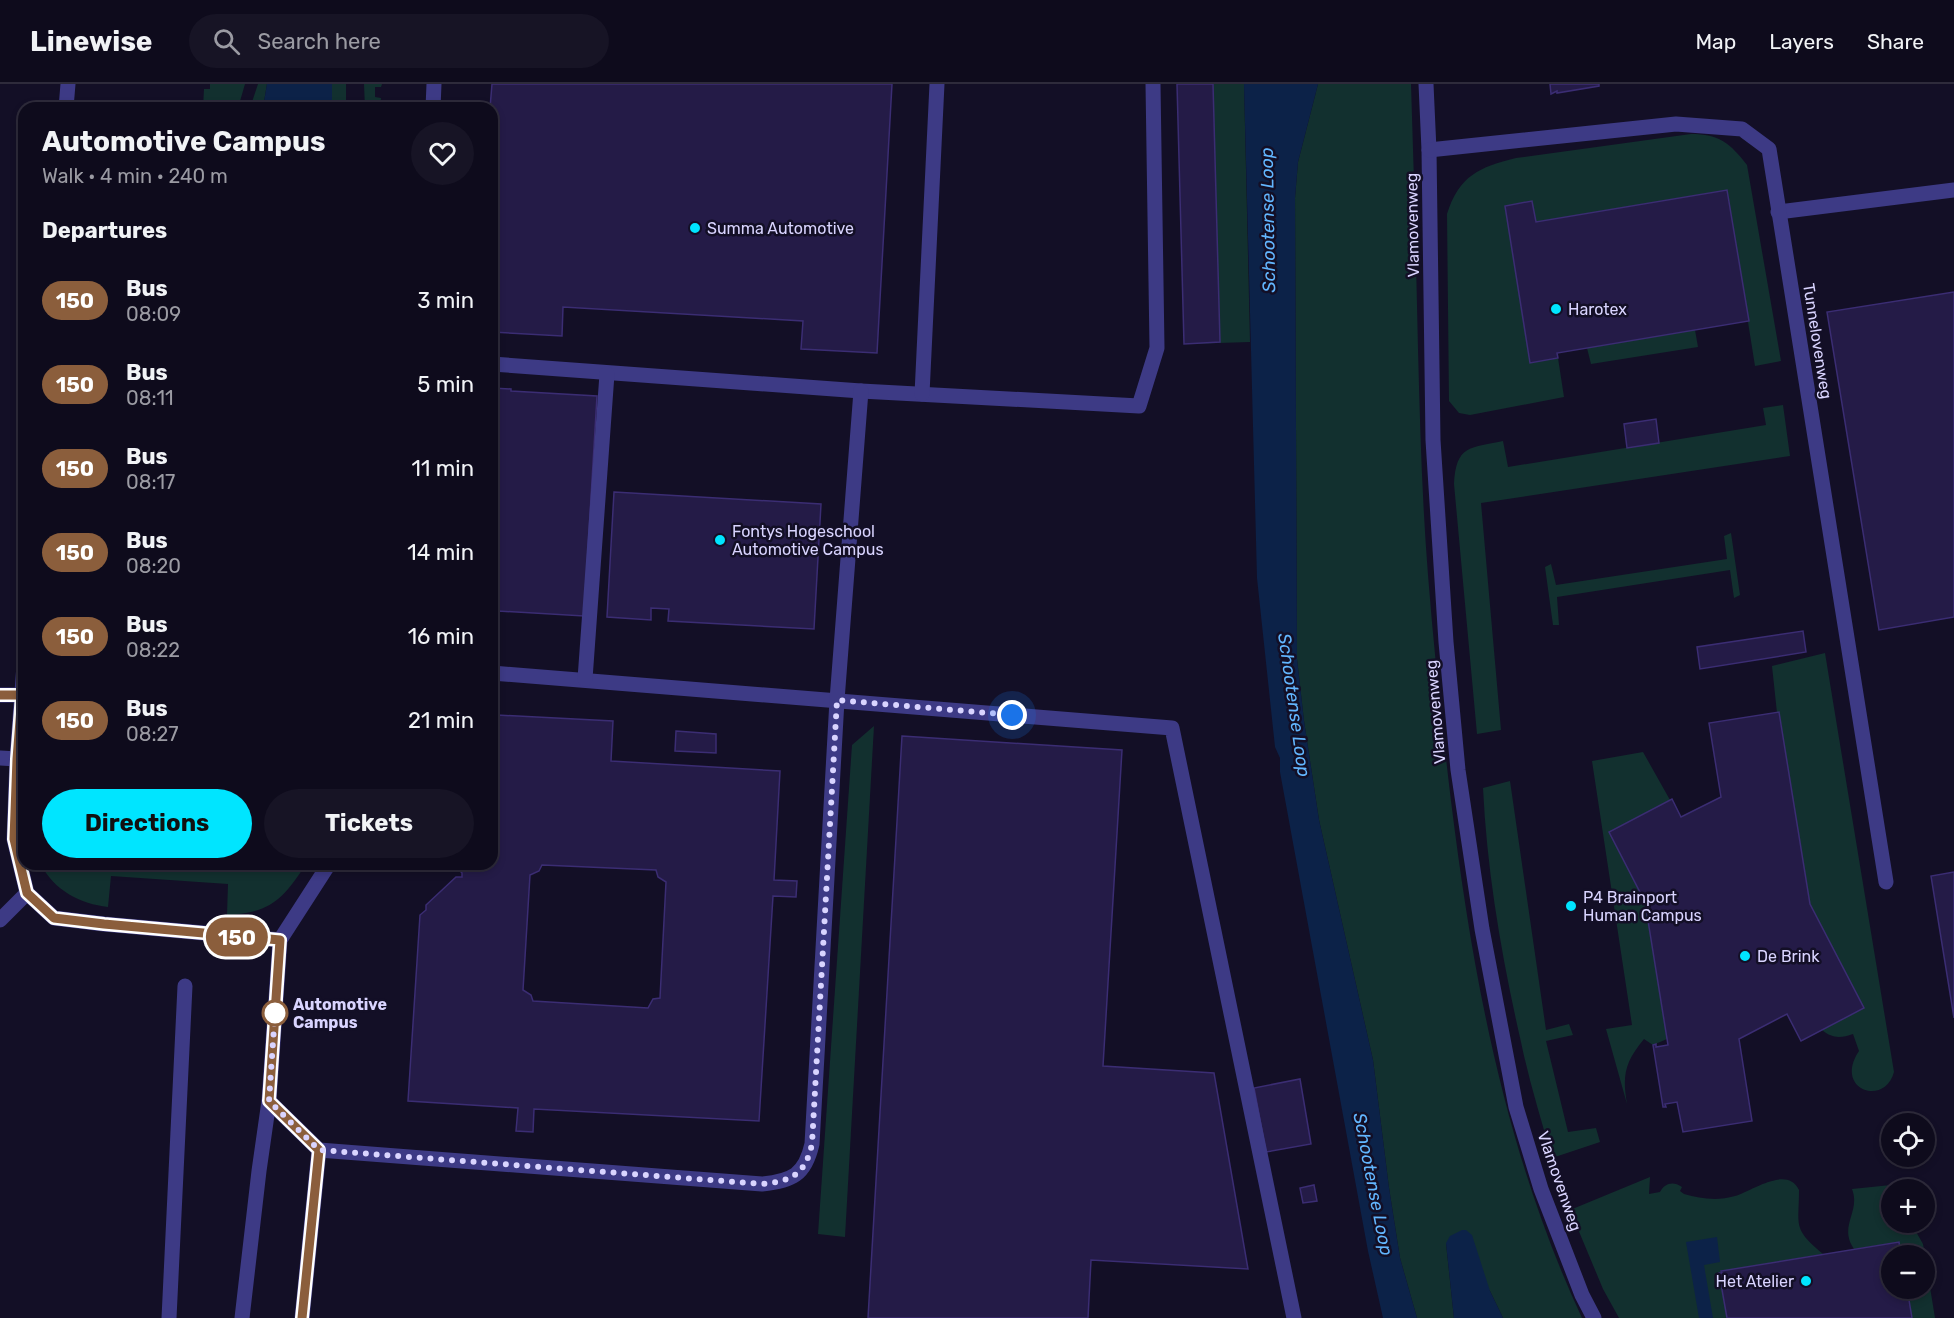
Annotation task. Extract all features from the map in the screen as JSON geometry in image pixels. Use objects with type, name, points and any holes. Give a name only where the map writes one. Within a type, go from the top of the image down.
[{"type":"street","points":[[66,102],[68,84]]},
{"type":"street","points":[[433,102],[434,84]]},
{"type":"street","points":[[922,394],[937,84]]},
{"type":"street","points":[[498,365],[861,391],[1138,406],[1157,348],[1153,84]]},
{"type":"street","name":"Vlamovenweg","points":[[1426,84],[1433,440],[1446,642],[1458,770],[1482,929],[1516,1107],[1541,1189],[1582,1295],[1594,1318]]},
{"type":"street","name":"Tunnelovenweg","points":[[1429,150],[1676,124],[1742,129],[1769,149],[1886,882]]},
{"type":"street","points":[[1778,213],[1954,190]]},
{"type":"street","points":[[585,679],[607,374]]},
{"type":"street","points":[[269,1101],[319,1150],[762,1184],[784,1182],[799,1172],[808,1159],[812,1144],[837,700],[861,391]]},
{"type":"street","points":[[498,673],[1172,728],[1294,1318]]},
{"type":"street","points":[[0,695],[18,695]]},
{"type":"street","points":[[18,746],[14,839],[18,856]]},
{"type":"street","points":[[0,758],[17,759]]},
{"type":"street","points":[[21,870],[27,893],[54,918],[116,926],[280,940]]},
{"type":"street","points":[[242,1318],[269,1101],[280,940],[325,870]]},
{"type":"street","points":[[0,920],[27,893]]},
{"type":"street","points":[[169,1318],[186,986]]},
{"type":"street","points":[[302,1318],[319,1150]]},
{"type":"green space","points":[[210,84],[245,84],[240,102],[203,102],[204,89],[210,89]]},
{"type":"green space","points":[[258,84],[267,84],[264,102],[252,102]]},
{"type":"green space","points":[[332,84],[346,84],[346,102],[332,102]]},
{"type":"green space","points":[[364,84],[382,84],[381,87],[375,87],[375,97],[381,98],[381,102],[365,102]]},
{"type":"green space","points":[[1178,84],[1244,84],[1250,342],[1187,344]]},
{"type":"green space","points":[[1318,84],[1411,84],[1420,434],[1426,547],[1441,717],[1460,868],[1482,1000],[1513,1130],[1555,1256],[1582,1318],[1503,1318],[1490,1291],[1446,1243],[1454,1318],[1417,1318],[1400,1258],[1373,1060],[1319,820],[1297,659],[1295,198],[1298,162]]},
{"type":"green space","points":[[1701,134],[1723,141],[1747,165],[1781,361],[1755,366],[1727,190],[1536,222],[1531,201],[1505,206],[1530,362],[1558,358],[1564,397],[1470,415],[1459,413],[1449,401],[1447,214],[1464,182],[1491,165],[1516,158]]},
{"type":"green space","points":[[1695,330],[1698,347],[1591,364],[1587,348]]},
{"type":"green space","points":[[1783,405],[1790,456],[1481,503],[1501,730],[1477,734],[1454,484],[1455,471],[1462,455],[1474,447],[1503,441],[1508,467],[1766,425],[1763,408]]},
{"type":"green space","points":[[1731,533],[1740,595],[1734,598],[1730,570],[1557,597],[1559,625],[1553,625],[1545,567],[1551,564],[1556,585],[1727,559],[1724,536]]},
{"type":"green space","points":[[1825,653],[1894,1072],[1889,1083],[1881,1089],[1872,1091],[1856,1084],[1852,1076],[1853,1065],[1859,1051],[1853,1034],[1837,1037],[1822,1030],[1864,1008],[1810,904],[1779,712],[1777,713],[1772,666]]},
{"type":"green space","points":[[874,726],[845,1237],[818,1234],[852,745]]},
{"type":"green space","points":[[1643,752],[1670,800],[1609,832],[1645,902],[1667,1039],[1653,1045],[1644,1039],[1633,1055],[1625,1077],[1627,1104],[1606,1029],[1632,1025],[1592,761]]},
{"type":"green space","points":[[1510,781],[1546,1030],[1569,1024],[1573,1035],[1546,1041],[1568,1132],[1596,1128],[1600,1142],[1552,1158],[1514,1011],[1496,916],[1488,852],[1483,788]]},
{"type":"green space","points":[[44,870],[302,870],[274,902],[255,911],[227,915],[228,884],[111,876],[108,907],[78,899],[60,888]]},
{"type":"green space","points":[[1650,1177],[1649,1194],[1660,1192],[1664,1187],[1672,1184],[1682,1187],[1680,1191],[1684,1194],[1710,1199],[1735,1196],[1778,1180],[1794,1183],[1799,1190],[1799,1226],[1806,1238],[1823,1254],[1722,1271],[1719,1274],[1727,1318],[1619,1318],[1603,1289],[1570,1210]]},
{"type":"green space","points":[[1881,1186],[1881,1233],[1917,1233],[1923,1245],[1899,1245],[1899,1242],[1854,1249],[1848,1233],[1854,1205],[1852,1189]]},
{"type":"green space","points":[[1909,1299],[1932,1299],[1935,1318],[1912,1318]]},
{"type":"water","points":[[267,84],[332,84],[332,102],[264,102]]},
{"type":"water","name":"Schootense Loop","points":[[1244,84],[1318,84],[1298,162],[1295,198],[1297,659],[1319,820],[1373,1060],[1400,1258],[1417,1318],[1383,1318],[1368,1251],[1280,772],[1280,758],[1275,747],[1257,578]]},
{"type":"water","points":[[1462,1230],[1472,1235],[1490,1291],[1503,1318],[1454,1318],[1446,1243],[1450,1236]]},
{"type":"water","points":[[1717,1237],[1720,1262],[1704,1265],[1713,1318],[1699,1318],[1686,1242]]},
{"type":"building","name":"Summa Automotive","points":[[492,84],[892,84],[877,353],[801,349],[803,321],[563,307],[562,336],[498,332],[498,102],[490,102]]},
{"type":"building","points":[[1177,84],[1213,84],[1220,342],[1184,344]]},
{"type":"building","points":[[1550,84],[1599,84],[1599,86],[1557,93],[1557,91],[1551,94]]},
{"type":"building","points":[[1727,190],[1749,321],[1557,353],[1558,358],[1530,363],[1505,206],[1532,201],[1536,222]]},
{"type":"building","points":[[1954,292],[1954,617],[1879,630],[1827,312]]},
{"type":"building","points":[[498,388],[597,396],[584,616],[498,611]]},
{"type":"building","points":[[1656,419],[1659,443],[1627,448],[1624,424]]},
{"type":"building","points":[[614,492],[821,504],[814,629],[668,621],[669,609],[651,608],[651,620],[607,617]]},
{"type":"building","points":[[1803,631],[1806,652],[1700,669],[1697,647]]},
{"type":"building","name":"De Brink","points":[[1779,712],[1810,904],[1864,1008],[1801,1041],[1787,1014],[1739,1039],[1752,1121],[1683,1132],[1677,1102],[1665,1104],[1666,1107],[1663,1107],[1653,1045],[1656,1044],[1656,1047],[1668,1045],[1645,902],[1609,832],[1672,799],[1681,817],[1721,797],[1709,723]]},
{"type":"building","points":[[498,715],[613,721],[611,761],[780,771],[774,880],[797,881],[796,897],[773,896],[759,1121],[534,1109],[533,1132],[516,1131],[518,1108],[408,1101],[420,915],[426,910],[426,905],[456,877],[462,877],[459,870],[498,870]],"holes":[[[542,865],[656,870],[658,877],[666,882],[660,998],[653,999],[648,1008],[533,1001],[531,995],[523,990],[530,875],[539,871]]]},
{"type":"building","points":[[676,731],[716,734],[716,753],[675,751]]},
{"type":"building","points":[[902,736],[1122,750],[1103,1066],[1214,1073],[1248,1269],[1091,1260],[1088,1318],[868,1318]]},
{"type":"building","points":[[1954,872],[1954,1018],[1931,876]]},
{"type":"building","points":[[1300,1079],[1311,1144],[1266,1152],[1254,1088]]},
{"type":"building","points":[[1314,1185],[1317,1201],[1303,1203],[1300,1188]]},
{"type":"building","name":"Het Atelier","points":[[1899,1242],[1899,1245],[1881,1245],[1881,1299],[1909,1299],[1912,1318],[1727,1318],[1719,1273],[1722,1273],[1721,1271]]},
{"type":"bus line","name":"150","points":[[0,695],[18,695]]},
{"type":"bus line","name":"150","points":[[18,746],[14,807],[14,839],[18,856]]},
{"type":"bus line","name":"150","points":[[21,870],[27,893],[54,918],[280,940],[269,1101],[319,1150],[302,1318]]},
{"type":"place","name":"Summa Automotive","points":[[695,228]]},
{"type":"place","name":"Harotex","points":[[1556,309]]},
{"type":"place","name":"Fontys Hogeschool Automotive Campus","points":[[720,540]]},
{"type":"place","name":"P4 Brainport Human Campus","points":[[1571,906]]},
{"type":"place","name":"De Brink","points":[[1745,956]]},
{"type":"place","name":"Automotive Campus","points":[[275,1013]]},
{"type":"place","name":"Het Atelier","points":[[1806,1281]]},
{"type":"route","points":[[275,1013],[269,1101],[319,1150],[762,1184],[784,1182],[799,1172],[808,1159],[812,1144],[837,700],[1012,715]]}]
